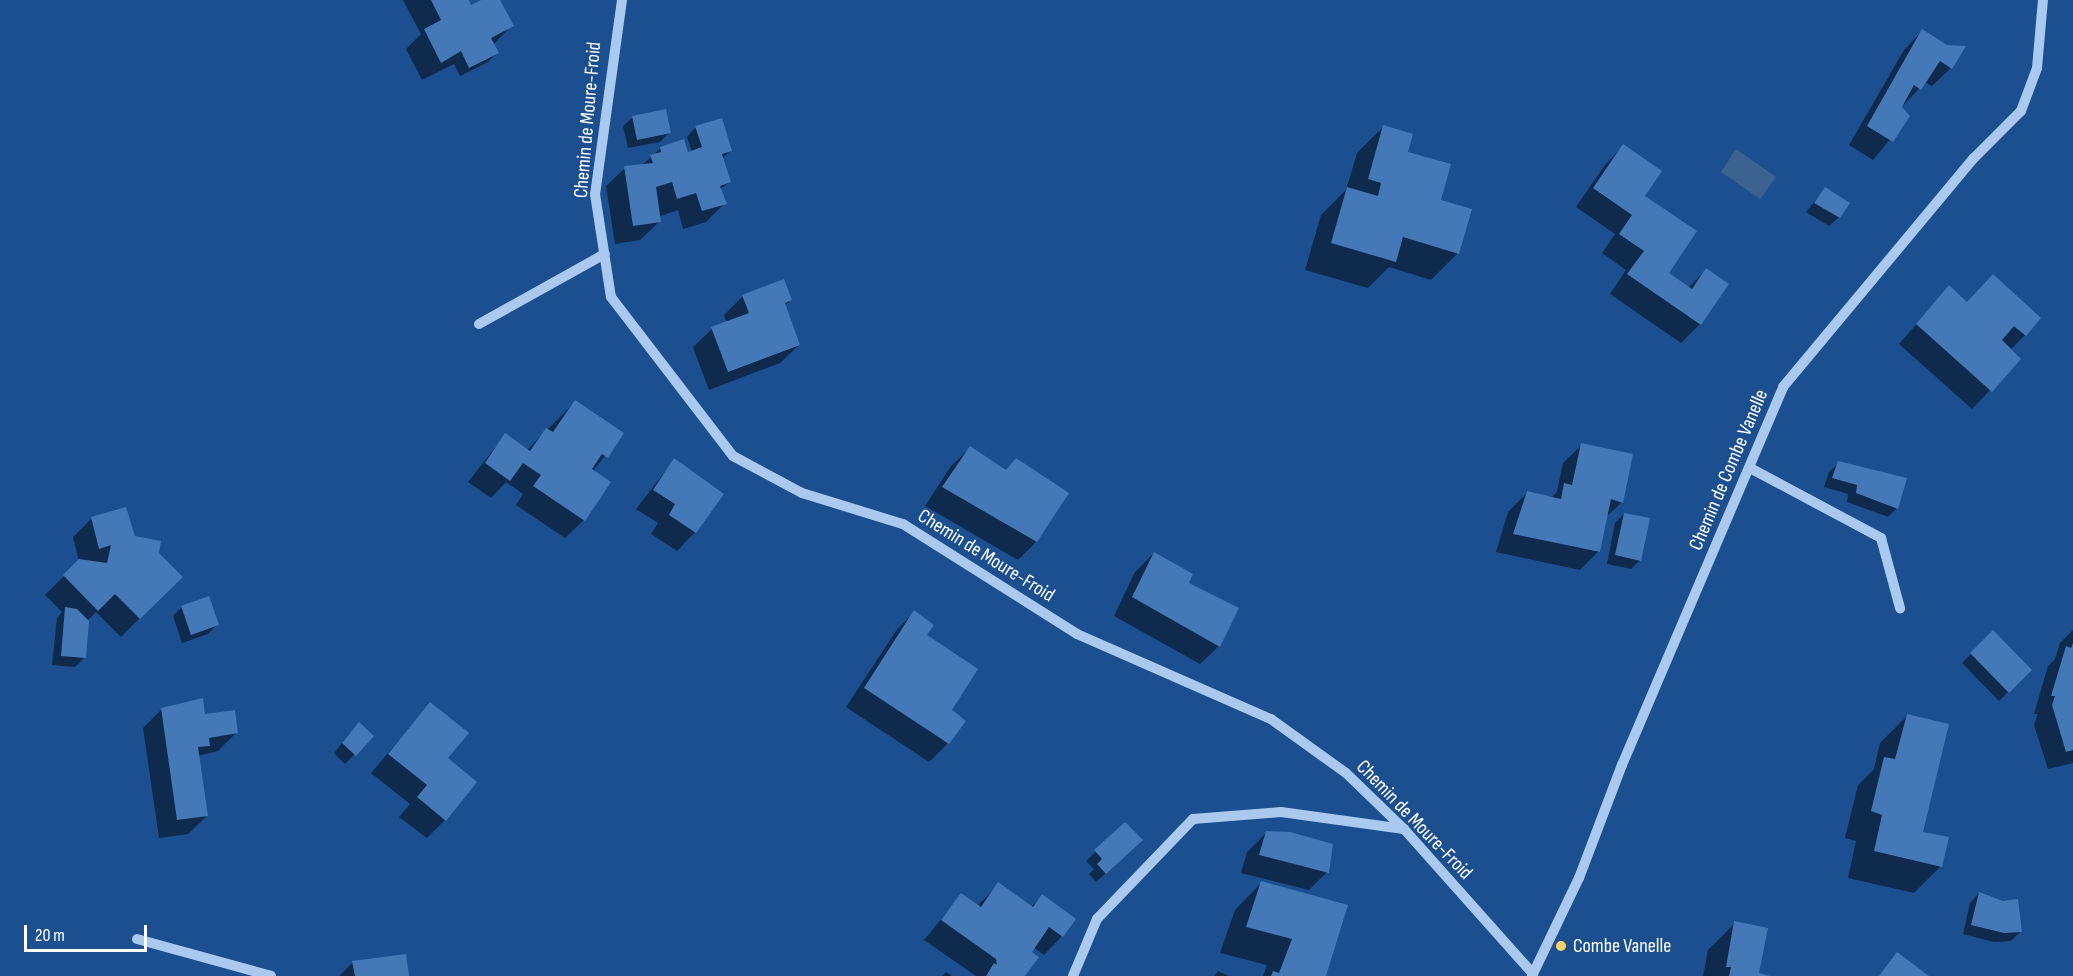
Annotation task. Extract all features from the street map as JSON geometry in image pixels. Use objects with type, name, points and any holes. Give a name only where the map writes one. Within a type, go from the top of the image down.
[{"type":"street","name":"Chemin de Moure-Froid","points":[[621,0],[595,195],[611,297],[733,456],[802,493],[903,524],[1077,634],[1271,719],[1346,774],[1404,829],[1533,975]]},
{"type":"street","name":"Chemin de Combe Vanelle","points":[[1533,975],[1579,878],[1622,765],[1783,387],[1974,158],[2021,111],[2037,68],[2043,0]]},
{"type":"street","points":[[479,324],[605,254]]},
{"type":"street","points":[[1750,468],[1881,538],[1900,608]]},
{"type":"street","points":[[1073,976],[1097,919],[1193,819],[1281,812],[1404,829]]},
{"type":"street","points":[[137,939],[271,976]]},
{"type":"water","points":[[1736,149],[1776,177],[1760,199],[1721,172]]},
{"type":"building","points":[[431,0],[469,0],[471,5],[481,0],[500,0],[514,26],[491,38],[499,53],[469,68],[461,51],[441,63],[424,29],[441,20]]},
{"type":"building","points":[[1922,29],[1947,45],[1966,46],[1952,69],[1940,61],[1921,90],[1914,85],[1902,107],[1910,116],[1893,142],[1867,126]]},
{"type":"building","points":[[666,109],[671,133],[637,140],[632,116]]},
{"type":"building","points":[[722,118],[732,151],[722,154],[731,182],[720,186],[727,204],[702,211],[696,193],[677,199],[672,182],[656,187],[661,222],[633,226],[624,166],[653,163],[650,155],[661,152],[660,147],[684,139],[688,152],[702,147],[695,126]]},
{"type":"building","points":[[1383,125],[1413,134],[1408,152],[1451,164],[1441,200],[1472,209],[1459,254],[1403,237],[1396,262],[1331,243],[1347,187],[1378,196],[1381,183],[1368,179]]},
{"type":"building","points":[[1623,144],[1662,171],[1645,196],[1697,231],[1669,273],[1692,289],[1706,268],[1729,284],[1701,325],[1627,274],[1644,251],[1619,234],[1632,215],[1593,188]]},
{"type":"building","points":[[1825,187],[1850,203],[1840,218],[1814,203]]},
{"type":"building","points":[[1993,274],[2041,318],[2026,336],[2014,326],[2002,340],[2021,359],[1992,392],[1916,324],[1949,285],[1967,302]]},
{"type":"building","points":[[784,279],[792,300],[785,303],[800,345],[728,372],[711,327],[749,313],[742,295]]},
{"type":"building","points":[[575,400],[624,433],[608,458],[602,454],[592,469],[611,482],[585,521],[533,486],[541,475],[523,463],[510,481],[485,463],[505,433],[530,451],[546,428],[553,432]]},
{"type":"building","points":[[1581,443],[1633,454],[1623,503],[1611,499],[1600,552],[1513,534],[1527,491],[1561,499],[1564,483],[1572,485]]},
{"type":"building","points":[[970,446],[1006,470],[1016,458],[1069,493],[1037,542],[942,487]]},
{"type":"building","points":[[674,458],[724,494],[696,533],[669,515],[675,504],[653,490]]},
{"type":"building","points":[[1838,461],[1907,478],[1898,509],[1856,493],[1857,485],[1832,478]]},
{"type":"building","points":[[126,507],[135,536],[161,541],[159,553],[183,577],[140,619],[115,594],[98,611],[63,575],[79,559],[107,563],[111,545],[99,549],[91,517]]},
{"type":"building","points":[[1624,513],[1650,518],[1641,561],[1615,555]]},
{"type":"building","points":[[1154,552],[1193,574],[1189,583],[1239,608],[1220,647],[1132,597]]},
{"type":"building","points":[[209,596],[219,625],[191,635],[181,606]]},
{"type":"building","points":[[65,607],[77,609],[89,621],[86,658],[61,656]]},
{"type":"building","points":[[914,610],[934,625],[927,635],[978,669],[952,710],[966,721],[949,744],[864,688]]},
{"type":"building","points":[[1993,630],[2032,670],[2009,693],[1970,653]]},
{"type":"building","points":[[2073,643],[2073,750],[2066,752],[2052,705],[2055,696],[2051,696],[2066,646],[2071,648]]},
{"type":"building","points":[[203,698],[205,714],[235,710],[238,733],[209,738],[210,746],[198,747],[208,816],[177,820],[161,708]]},
{"type":"building","points":[[430,702],[469,733],[448,758],[477,782],[446,821],[417,797],[427,785],[388,754]]},
{"type":"building","points":[[1907,714],[1949,724],[1923,832],[1949,837],[1942,867],[1874,851],[1882,815],[1871,811],[1884,757],[1895,759]]},
{"type":"building","points":[[359,722],[374,736],[356,756],[342,743]]},
{"type":"building","points":[[1125,822],[1143,840],[1106,874],[1097,864],[1102,859],[1094,850]]},
{"type":"building","points":[[1266,831],[1290,832],[1333,844],[1329,873],[1259,855]]},
{"type":"building","points":[[1261,881],[1348,905],[1326,976],[1271,976],[1273,971],[1279,973],[1292,939],[1246,927]]},
{"type":"building","points":[[998,882],[1033,907],[1042,894],[1076,919],[1063,937],[1049,927],[1032,952],[1039,957],[1025,976],[986,976],[994,963],[997,965],[996,959],[941,920],[961,893],[981,907]]},
{"type":"building","points":[[1979,892],[2003,901],[2018,899],[2022,932],[2004,933],[1971,925]]},
{"type":"building","points":[[1734,921],[1768,928],[1759,973],[1770,976],[1729,976],[1731,967],[1726,967]]},
{"type":"building","points":[[1897,952],[1929,976],[1879,976]]},
{"type":"building","points":[[406,954],[409,976],[355,976],[352,961]]},
{"type":"place","name":"Combe Vanelle","points":[[1561,946]]}]
